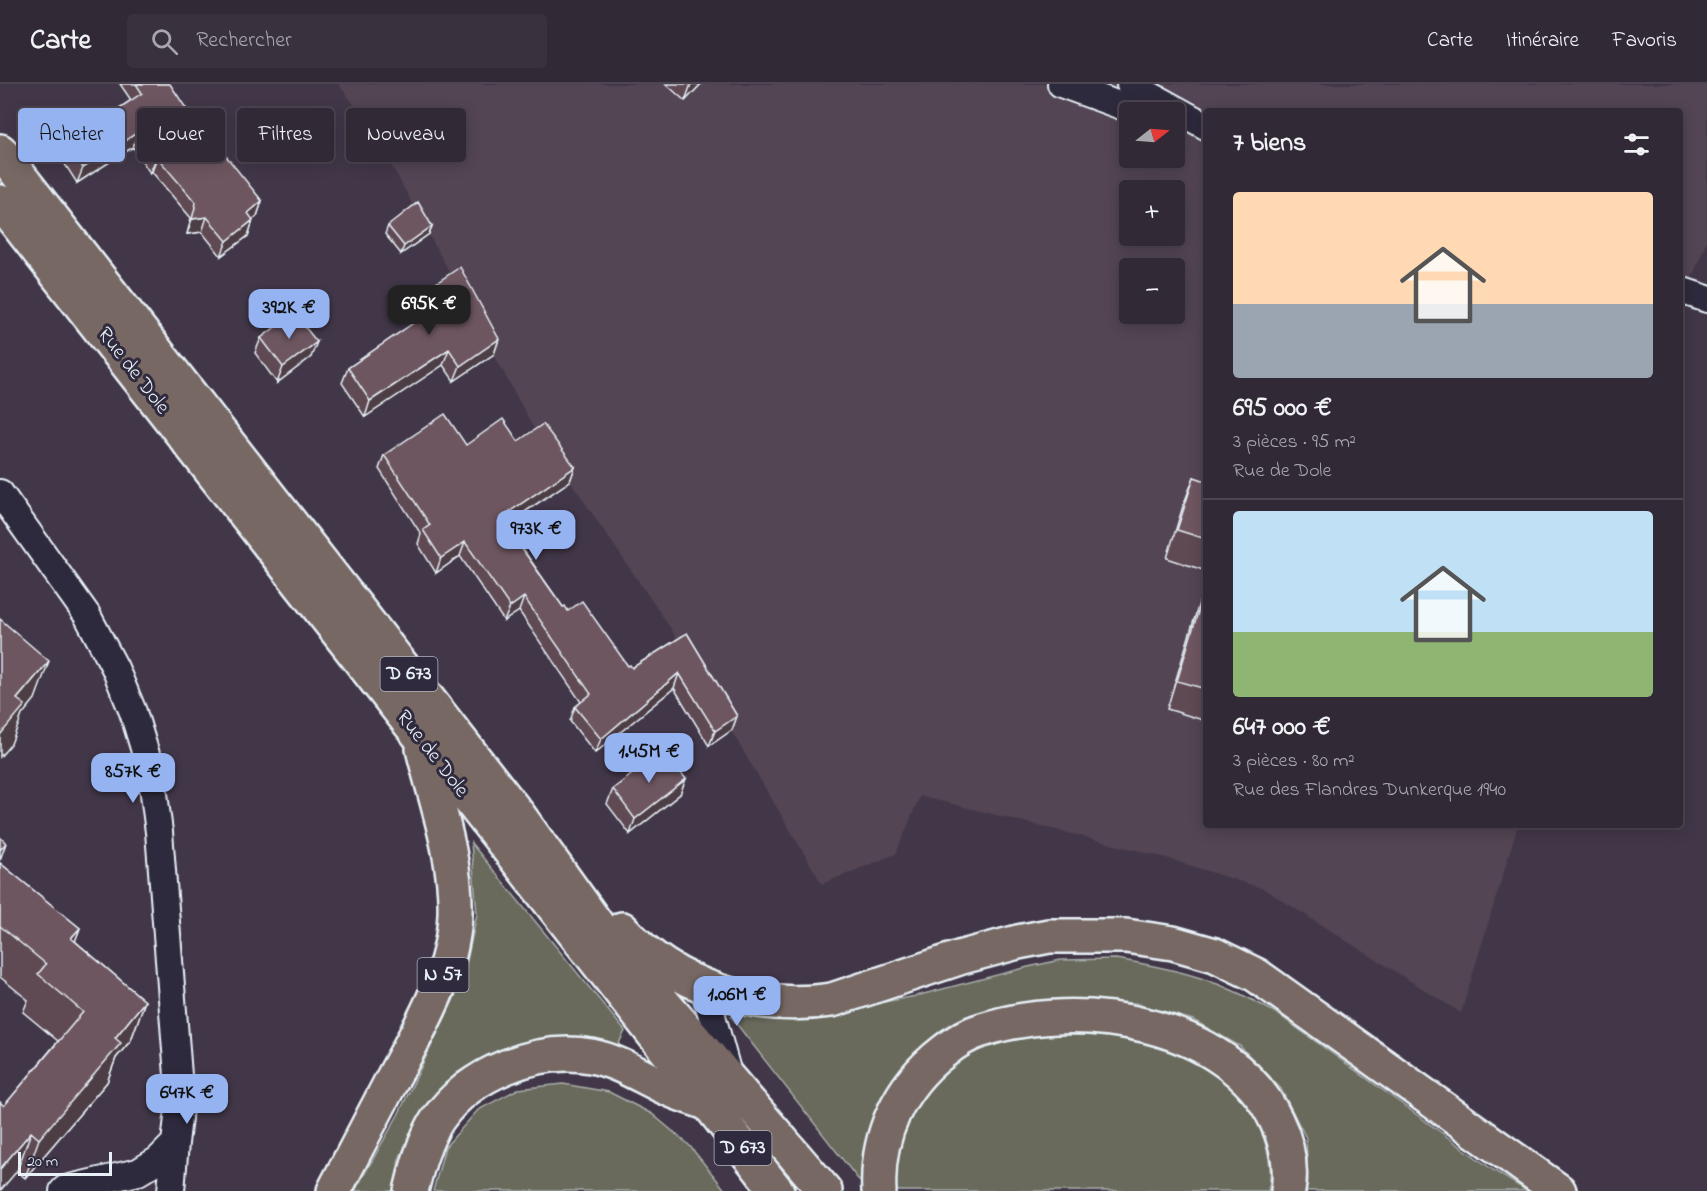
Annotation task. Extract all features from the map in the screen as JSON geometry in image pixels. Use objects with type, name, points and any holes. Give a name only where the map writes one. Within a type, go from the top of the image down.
[{"type":"main road","name":"Rue de Dole","points":[[0,151],[520,817],[601,930],[825,1191]]},
{"type":"main road","name":"Rue de Dole","points":[[0,202],[777,1191]]},
{"type":"main road","name":"N 57","points":[[334,1191],[423,1022],[437,992],[449,957],[455,914],[453,874],[420,739]]},
{"type":"main road","points":[[520,817],[632,941],[665,967],[704,987],[728,995],[773,1003],[811,1003],[832,1000],[962,957],[1049,936],[1126,936],[1173,943],[1215,955],[1256,975],[1559,1191]]},
{"type":"main road","points":[[879,1191],[878,1174],[884,1137],[896,1105],[914,1079],[932,1061],[954,1043],[980,1030],[1044,1018],[1080,1017],[1148,1025],[1166,1030],[1203,1046],[1233,1065],[1254,1086],[1270,1107],[1282,1132],[1289,1159],[1288,1191]]},
{"type":"main road","points":[[411,1191],[422,1152],[437,1120],[456,1098],[484,1077],[516,1062],[559,1054],[591,1056],[627,1068],[663,1087],[709,1104]]},
{"type":"street","points":[[1061,84],[1119,105]]},
{"type":"street","points":[[1130,84],[1203,124]]},
{"type":"street","points":[[1185,130],[1203,137]]},
{"type":"street","points":[[1683,291],[1707,299]]},
{"type":"street","points":[[0,493],[87,615],[116,668],[133,712],[151,771],[159,832],[180,1101],[171,1191]]},
{"type":"street","name":"Rue de Dole","points":[[704,987],[729,1077]]},
{"type":"street","points":[[63,1191],[138,1172],[158,1160],[175,1143]]},
{"type":"shaded area","points":[[338,84],[1707,84],[1707,240],[1683,300],[1683,108],[1203,108],[1203,828],[1517,828],[1461,1013],[1264,889],[1163,857],[920,796],[896,854],[822,884],[669,626],[532,425],[390,162],[466,162],[466,108],[357,108]]},
{"type":"green space","points":[[471,843],[625,1031],[617,1047],[588,1038],[545,1040],[504,1049],[458,1072],[421,1113],[399,1159],[394,1191],[355,1191],[398,1115],[463,980],[477,914]]},
{"type":"green space","points":[[1116,959],[1181,972],[1220,985],[1258,1003],[1279,1015],[1493,1170],[1527,1191],[1306,1191],[1308,1181],[1306,1138],[1281,1089],[1240,1046],[1193,1020],[1135,1003],[1087,1000],[1032,1002],[979,1012],[932,1038],[906,1063],[885,1091],[872,1118],[861,1183],[731,1017],[741,1010],[868,1005],[916,996],[1061,960]]},
{"type":"green space","points":[[1043,1035],[1101,1036],[1144,1041],[1164,1047],[1211,1072],[1235,1091],[1254,1116],[1261,1130],[1269,1162],[1268,1191],[896,1191],[901,1141],[920,1099],[935,1081],[953,1065],[974,1053],[998,1043]]},
{"type":"green space","points":[[563,1084],[609,1092],[652,1114],[689,1145],[726,1191],[433,1191],[445,1147],[478,1110],[518,1089]]},
{"type":"building","points":[[136,84],[170,84],[186,108],[137,108],[137,133],[125,141],[125,108],[120,108],[142,93]]},
{"type":"building","points":[[225,155],[262,201],[248,213],[253,220],[227,241],[207,217],[192,219],[196,203],[161,162],[225,162]]},
{"type":"building","points":[[79,162],[92,162],[83,168]]},
{"type":"building","points":[[418,202],[432,226],[404,246],[388,226]]},
{"type":"building","points":[[460,267],[499,339],[460,366],[449,349],[370,401],[348,368],[425,315],[414,298]]},
{"type":"building","points":[[294,313],[317,342],[283,367],[261,338]]},
{"type":"building","points":[[445,414],[466,445],[503,419],[518,441],[543,424],[575,467],[500,518],[563,607],[565,606],[568,611],[582,601],[628,666],[632,668],[687,633],[737,716],[715,731],[679,673],[601,739],[575,707],[591,694],[524,597],[510,607],[465,542],[441,558],[423,530],[430,525],[384,455]]},
{"type":"building","points":[[1194,477],[1203,480],[1203,538],[1177,530]]},
{"type":"building","points":[[1203,596],[1203,688],[1177,681]]},
{"type":"building","points":[[0,619],[49,661],[17,699],[25,705],[0,735]]},
{"type":"building","points":[[663,750],[686,779],[635,819],[613,789]]},
{"type":"building","points":[[0,837],[6,843],[0,850]]},
{"type":"building","points":[[0,863],[80,928],[71,938],[145,1001],[115,1038],[121,1043],[39,1139],[31,1132],[0,1169],[0,1102],[4,1106],[83,1012],[38,974],[46,964],[0,926]]}]
